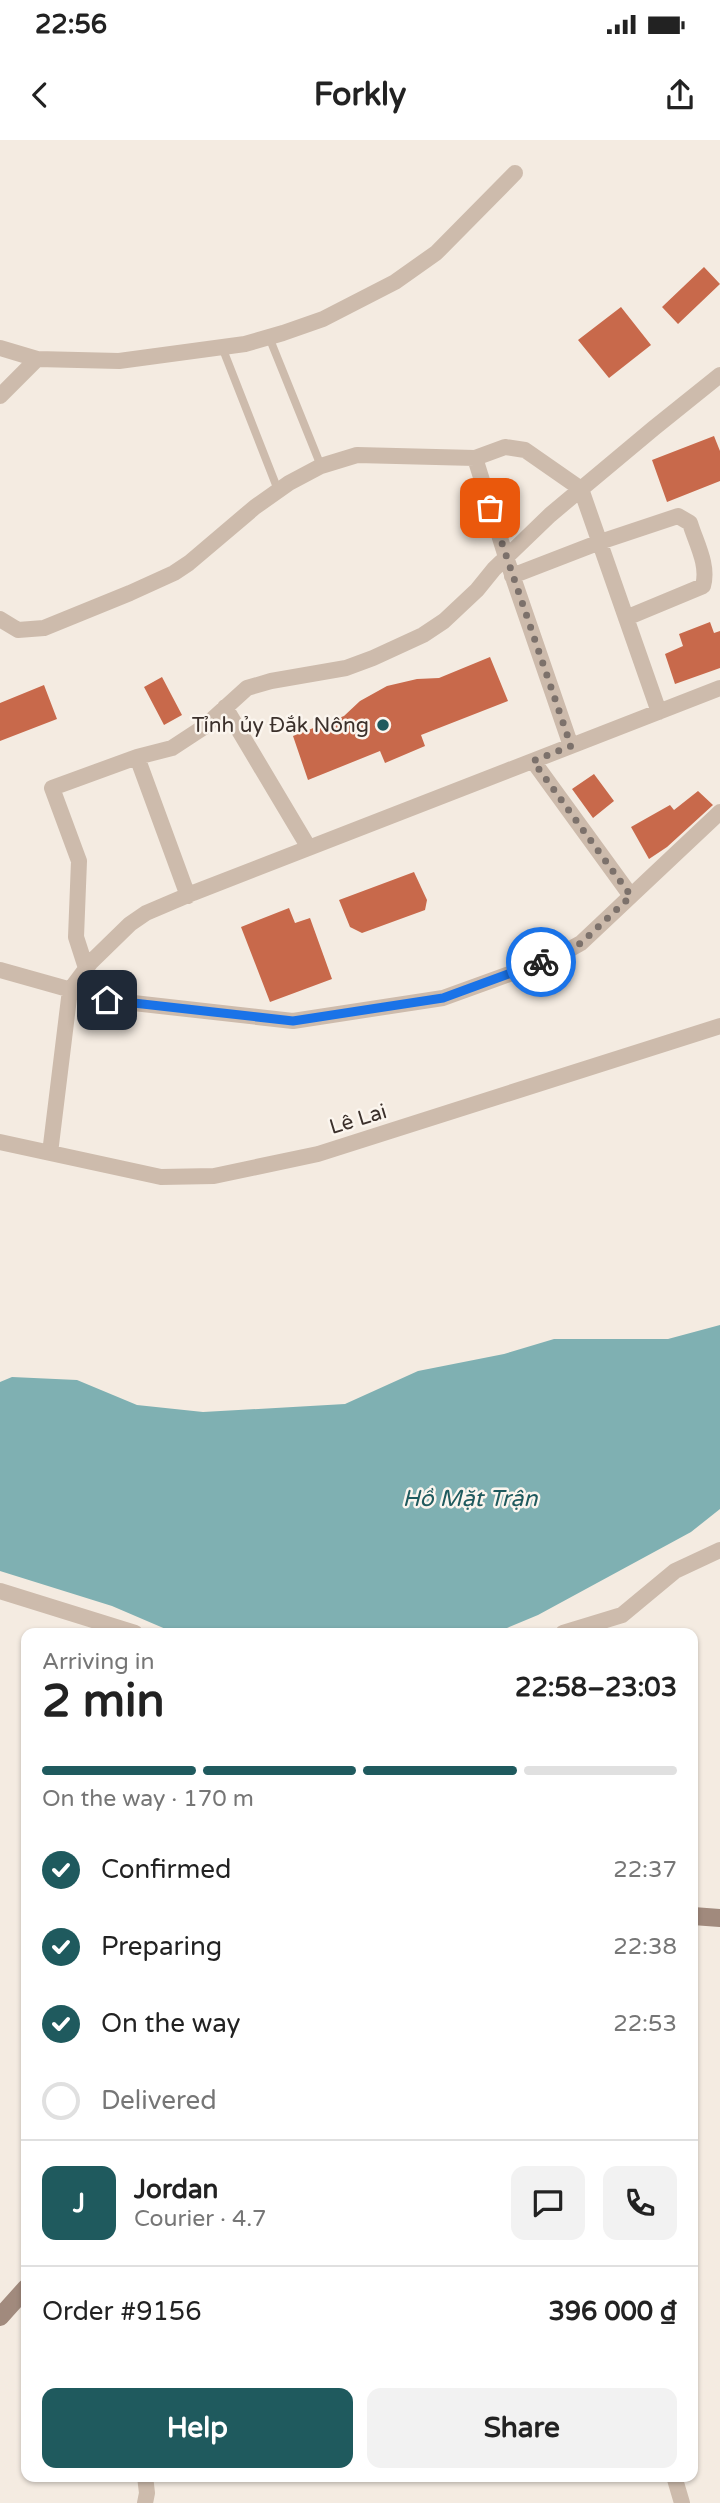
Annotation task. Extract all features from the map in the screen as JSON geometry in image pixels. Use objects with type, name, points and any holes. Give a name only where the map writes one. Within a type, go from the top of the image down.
[{"type":"main road","points":[[698,1916],[720,1918]]},
{"type":"main road","points":[[0,2317],[21,2294]]},
{"type":"street","points":[[0,348],[37,359],[119,361],[222,347],[269,337],[323,319],[395,282],[436,253],[515,173]]},
{"type":"street","points":[[0,396],[37,359]]},
{"type":"street","points":[[86,968],[76,937],[79,861],[52,788],[136,757],[172,748],[204,727],[247,688],[271,681],[346,668],[384,654],[423,635],[444,621],[477,590],[506,557],[581,489],[720,375]]},
{"type":"street","points":[[0,619],[18,630],[44,628],[131,593],[190,563],[255,507],[321,466],[357,455],[475,458],[505,447],[526,450],[581,489],[659,712]]},
{"type":"street","points":[[475,458],[512,576],[571,746]]},
{"type":"street","points":[[512,576],[678,516],[690,523],[704,565],[703,586],[626,618]]},
{"type":"street","points":[[50,1153],[70,990],[86,968],[130,923],[188,895],[720,688]]},
{"type":"street","points":[[225,707],[309,848]]},
{"type":"street","points":[[136,757],[188,895]]},
{"type":"street","points":[[533,761],[631,896]]},
{"type":"street","points":[[0,970],[107,1000],[293,1021],[354,1010],[421,1003],[443,998],[554,958],[581,943],[720,812]]},
{"type":"street","name":"Lê Lai","points":[[0,1142],[161,1177],[214,1176],[318,1154],[720,1026]]},
{"type":"street","points":[[579,1628],[622,1615],[675,1571],[720,1550]]},
{"type":"street","points":[[0,1591],[119,1628]]},
{"type":"street","points":[[145,2503],[146,2482]]},
{"type":"street","points":[[676,2482],[682,2503]]},
{"type":"lane","points":[[269,337],[321,466]]},
{"type":"lane","points":[[222,347],[278,491]]},
{"type":"water","name":"Hồ Mặt Trận","points":[[720,1325],[720,1509],[691,1532],[538,1615],[507,1628],[163,1628],[112,1606],[0,1571],[0,1382],[12,1377],[77,1380],[137,1405],[203,1412],[345,1404],[418,1371],[504,1354],[554,1339],[668,1339]]},
{"type":"building","points":[[704,267],[720,284],[678,324],[662,307]]},
{"type":"building","points":[[621,307],[651,345],[609,378],[578,340]]},
{"type":"building","points":[[714,436],[720,451],[720,481],[667,502],[652,460]]},
{"type":"building","points":[[710,622],[714,633],[720,631],[720,668],[675,684],[665,654],[683,646],[679,634]]},
{"type":"building","name":"Tỉnh ủy Đắk Nông","points":[[490,657],[508,701],[421,735],[425,746],[385,763],[380,751],[308,780],[293,736],[344,716],[360,701],[387,686],[417,679],[439,678]]},
{"type":"building","points":[[162,677],[182,715],[164,725],[144,687]]},
{"type":"building","points":[[44,685],[57,719],[0,741],[0,703]]},
{"type":"building","points":[[594,774],[614,801],[593,818],[572,789]]},
{"type":"building","points":[[698,791],[713,805],[667,847],[649,859],[631,827],[670,805],[674,810]]},
{"type":"building","points":[[414,872],[427,900],[425,910],[362,933],[350,927],[339,900]]},
{"type":"building","points":[[289,908],[295,923],[310,918],[332,979],[270,1002],[241,927]]},
{"type":"way so far","points":[[490,508],[571,746],[533,761],[631,896],[581,943],[541,962]]},
{"type":"place","name":"Tỉnh ủy Đắk Nông","points":[[383,725]]},
{"type":"route","points":[[107,1000],[293,1021],[443,998],[541,962]]}]
